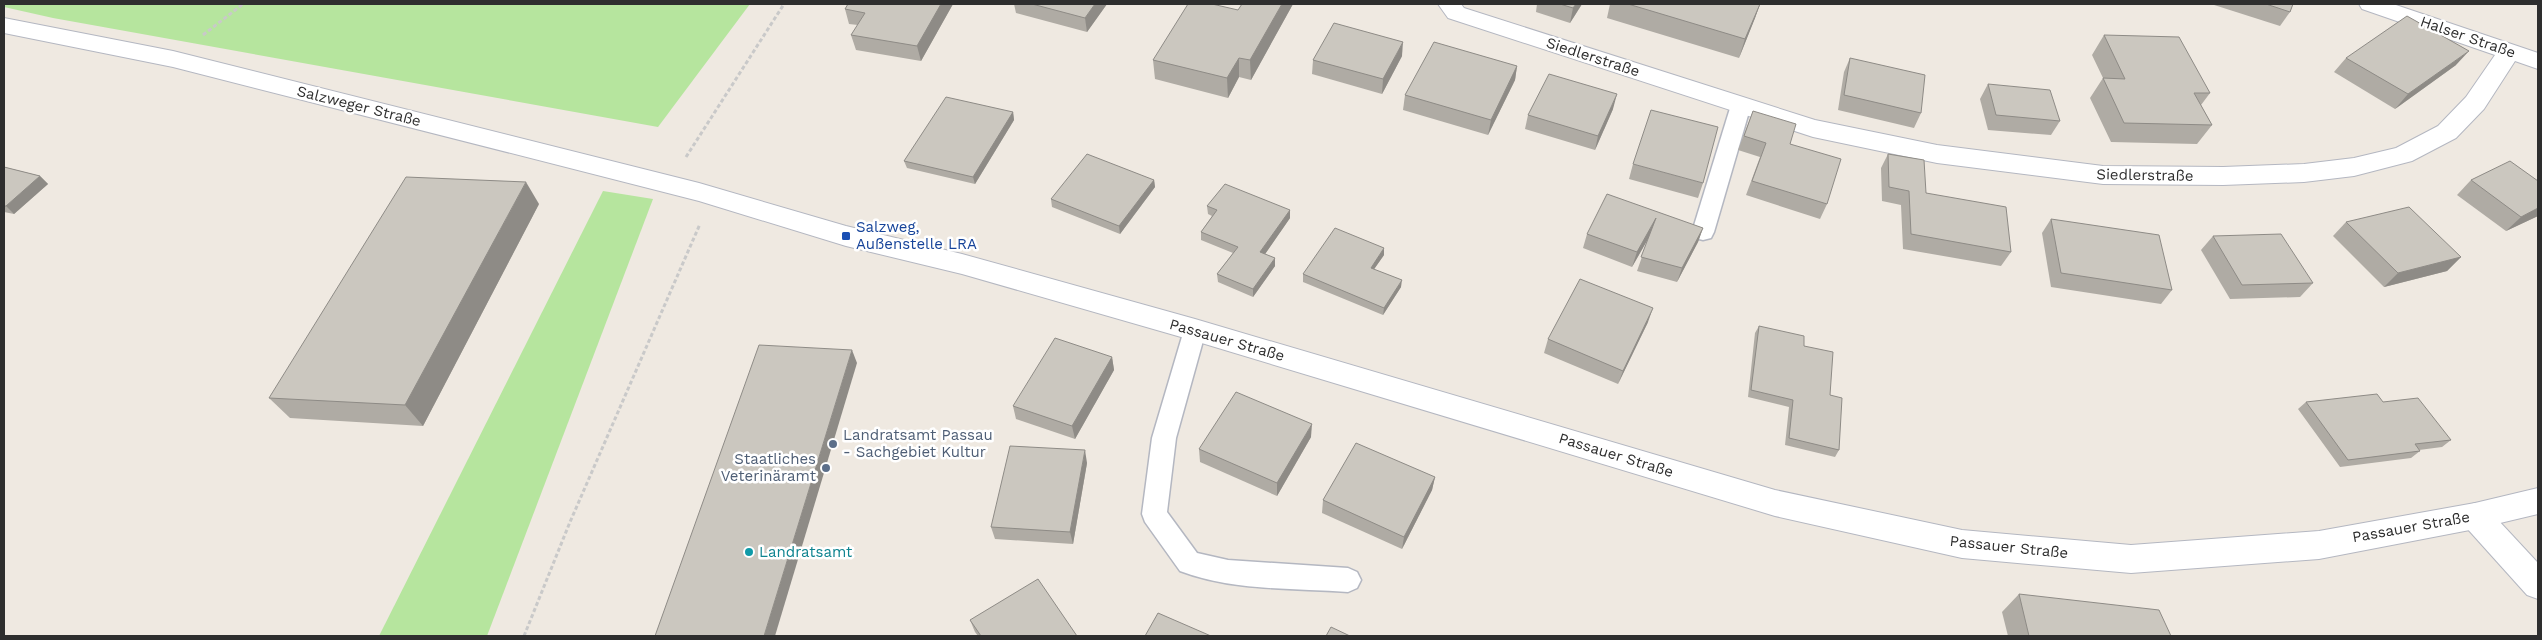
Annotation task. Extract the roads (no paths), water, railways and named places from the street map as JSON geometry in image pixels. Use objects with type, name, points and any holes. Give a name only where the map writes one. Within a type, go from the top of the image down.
[{"type":"street","name":"Siedlerstraße","points":[[1448,4],[1456,13],[1813,128],[1876,143],[2028,168],[2103,175],[2223,176],[2304,173],[2354,167],[2404,155],[2447,132],[2475,103],[2509,52]]},
{"type":"street","name":"Halser Straße","points":[[2370,4],[2538,61]]},
{"type":"street","name":"Salzweger Straße","points":[[4,26],[173,59],[712,196]]},
{"type":"street","name":"Passauer Straße","points":[[712,196],[846,236],[962,264],[1195,330],[1775,503],[1962,544],[2131,559],[2319,544],[2475,516],[2538,501]]},
{"type":"street","points":[[2475,516],[2538,585]]},
{"type":"lane","points":[[1703,232],[1741,105]]},
{"type":"lane","points":[[1195,330],[1164,438],[1154,514],[1189,563],[1228,572],[1348,580]]},
{"type":"place","name":"Salzweg, Außenstelle LRA","points":[[846,236]]},
{"type":"place","name":"Landratsamt Passau - Sachgebiet Kultur","points":[[833,444]]},
{"type":"place","name":"Staatliches Veterinäramt","points":[[826,468]]},
{"type":"place","name":"Landratsamt","points":[[749,552]]}]
